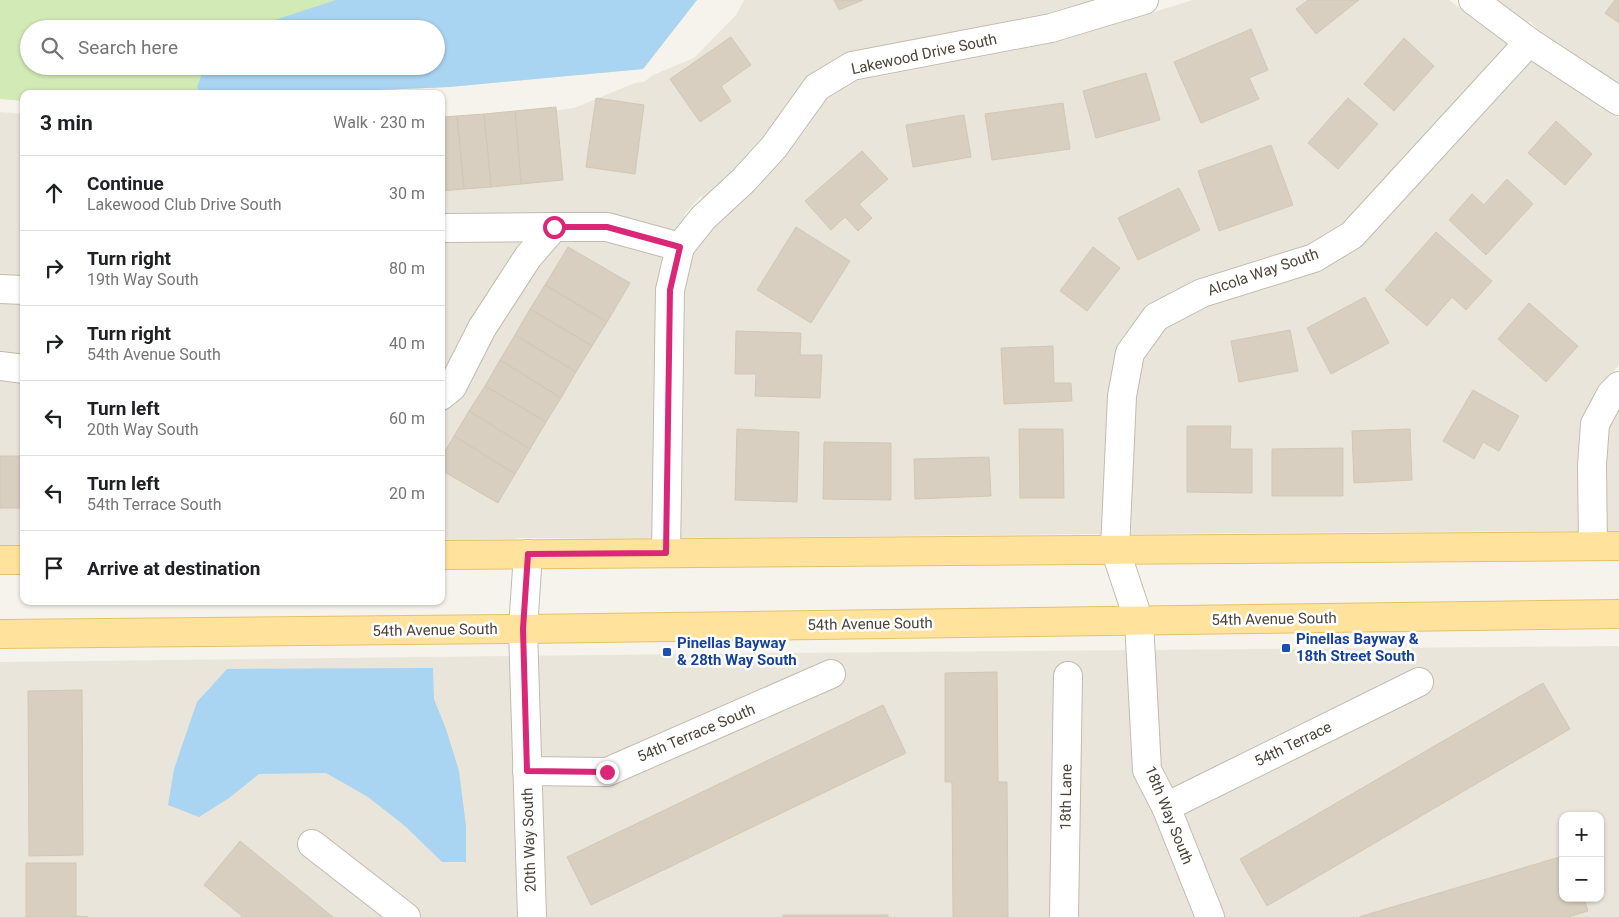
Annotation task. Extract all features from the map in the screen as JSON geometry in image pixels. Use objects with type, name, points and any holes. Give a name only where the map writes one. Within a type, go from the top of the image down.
[{"type":"main road","points":[[445,555],[1606,546]]},
{"type":"main road","points":[[0,560],[20,560]]},
{"type":"main road","name":"54th Avenue South","points":[[0,634],[1619,614]]},
{"type":"street","name":"Lakewood Drive South","points":[[680,247],[703,218],[744,180],[774,147],[817,87],[852,66],[1051,28],[1144,0]]},
{"type":"street","points":[[1474,0],[1529,42],[1619,101]]},
{"type":"street","name":"Alcola Way South","points":[[1115,549],[1122,396],[1128,362],[1130,353],[1156,317],[1202,293],[1314,258],[1352,235],[1529,42]]},
{"type":"street","points":[[445,393],[452,387],[482,328],[528,257],[554,227]]},
{"type":"street","points":[[445,228],[607,227],[680,247],[670,290],[666,553]]},
{"type":"street","points":[[0,289],[20,290]]},
{"type":"street","points":[[0,366],[20,368]]},
{"type":"street","points":[[1606,546],[1592,465],[1595,424],[1612,394],[1619,386]]},
{"type":"street","name":"18th Way South","points":[[1115,549],[1139,621],[1147,770],[1166,807],[1210,917]]},
{"type":"street","name":"20th Way South","points":[[528,554],[523,629],[532,917]]},
{"type":"street","name":"54th Terrace South","points":[[527,771],[607,772],[832,674]]},
{"type":"street","name":"18th Lane","points":[[1064,917],[1068,676]]},
{"type":"street","name":"54th Terrace","points":[[1166,807],[1419,682]]},
{"type":"street","points":[[312,844],[406,917]]},
{"type":"shaded area","points":[[744,0],[1093,0],[1048,13],[849,52],[806,78],[765,136],[735,169],[703,198],[701,196],[684,215],[685,217],[670,237],[653,539],[516,538],[445,540],[445,125],[574,108],[635,83],[644,82],[653,75],[694,58],[736,15]]},
{"type":"shaded area","points":[[1193,0],[1449,0],[1508,44],[1344,222],[1309,244],[1196,279],[1146,307],[1119,343],[1116,350],[1109,395],[1102,534],[679,538],[683,292],[692,254],[712,228],[752,192],[784,157],[826,99],[856,81],[1053,43]]},
{"type":"shaded area","points":[[1497,0],[1619,0],[1619,84],[1538,30],[1530,21],[1528,23]]},
{"type":"shaded area","points":[[1532,61],[1619,118],[1619,365],[1600,386],[1581,423],[1578,465],[1579,531],[1129,534],[1135,398],[1142,360],[1164,329],[1207,307],[1317,272],[1358,248]]},
{"type":"shaded area","points":[[0,112],[20,114],[20,545],[0,545]]},
{"type":"shaded area","points":[[1619,409],[1619,531],[1606,531],[1605,465],[1608,429]]},
{"type":"shaded area","points":[[1619,646],[1619,917],[0,917],[0,662]]},
{"type":"green space","points":[[0,0],[697,0],[643,69],[449,87],[377,90],[20,90],[20,101],[0,99]]},
{"type":"water","points":[[336,0],[697,0],[643,69],[449,87],[377,90],[199,90],[197,87],[202,75],[445,75],[445,20],[275,20]]},
{"type":"water","points":[[433,668],[434,699],[459,771],[466,826],[466,862],[442,862],[405,826],[368,797],[326,773],[259,774],[229,798],[199,817],[168,805],[174,769],[197,702],[227,669]]},
{"type":"building","points":[[834,0],[863,0],[839,10]]},
{"type":"building","points":[[1308,0],[1359,0],[1316,34],[1296,9]]},
{"type":"building","points":[[1615,0],[1619,0],[1619,23],[1605,13]]},
{"type":"building","points":[[1251,29],[1268,70],[1249,78],[1259,99],[1201,123],[1174,62]]},
{"type":"building","points":[[731,37],[751,65],[721,86],[731,101],[700,122],[670,79]]},
{"type":"building","points":[[1404,38],[1434,66],[1394,111],[1364,84]]},
{"type":"building","points":[[1146,73],[1160,120],[1096,138],[1083,91]]},
{"type":"building","points":[[596,98],[644,105],[635,174],[586,167]]},
{"type":"building","points":[[1348,98],[1378,124],[1338,169],[1308,143]]},
{"type":"building","points":[[1063,103],[1070,149],[992,160],[985,114]]},
{"type":"building","points":[[556,107],[563,180],[521,184],[515,111]]},
{"type":"building","points":[[515,111],[521,184],[491,187],[484,114]]},
{"type":"building","points":[[484,114],[491,187],[464,189],[457,116]]},
{"type":"building","points":[[964,115],[971,157],[913,167],[906,125]]},
{"type":"building","points":[[457,116],[464,189],[445,191],[445,117]]},
{"type":"building","points":[[1556,121],[1592,154],[1565,185],[1528,153]]},
{"type":"building","points":[[1271,145],[1293,205],[1219,231],[1198,171]]},
{"type":"building","points":[[862,151],[888,179],[859,204],[872,218],[858,231],[845,217],[831,230],[805,201]]},
{"type":"building","points":[[1507,179],[1533,204],[1486,255],[1449,220],[1472,194],[1484,205]]},
{"type":"building","points":[[1179,188],[1200,230],[1138,260],[1118,218]]},
{"type":"building","points":[[796,227],[850,261],[811,323],[757,290]]},
{"type":"building","points":[[1436,232],[1492,281],[1466,310],[1452,297],[1427,326],[1385,290]]},
{"type":"building","points":[[568,247],[630,283],[607,322],[545,285]]},
{"type":"building","points":[[1093,247],[1120,268],[1087,311],[1060,291]]},
{"type":"building","points":[[545,285],[607,322],[592,346],[530,309]]},
{"type":"building","points":[[1365,297],[1389,343],[1331,374],[1307,328]]},
{"type":"building","points":[[1529,303],[1578,346],[1546,382],[1498,339]]},
{"type":"building","points":[[530,309],[592,346],[576,372],[515,335]]},
{"type":"building","points":[[1290,330],[1298,371],[1239,382],[1231,341]]},
{"type":"building","points":[[736,331],[801,333],[800,355],[822,355],[820,398],[755,396],[756,374],[735,374]]},
{"type":"building","points":[[515,335],[576,372],[561,398],[500,360]]},
{"type":"building","points":[[1053,346],[1054,383],[1071,383],[1072,401],[1004,404],[1001,348]]},
{"type":"building","points":[[500,360],[561,398],[546,422],[485,386]]},
{"type":"building","points":[[485,386],[546,422],[530,449],[469,411]]},
{"type":"building","points":[[1473,390],[1519,416],[1499,451],[1483,442],[1474,459],[1443,441]]},
{"type":"building","points":[[469,411],[530,449],[515,474],[454,436]]},
{"type":"building","points":[[1187,426],[1231,426],[1230,449],[1252,449],[1252,493],[1187,492]]},
{"type":"building","points":[[737,429],[799,432],[797,502],[735,500]]},
{"type":"building","points":[[1019,429],[1063,429],[1064,498],[1020,498]]},
{"type":"building","points":[[1410,429],[1412,480],[1354,483],[1352,431]]},
{"type":"building","points":[[454,436],[515,474],[498,503],[445,472],[445,451]]},
{"type":"building","points":[[824,442],[891,443],[891,500],[823,499]]},
{"type":"building","points":[[1343,448],[1343,496],[1272,496],[1272,449]]},
{"type":"building","points":[[0,456],[20,456],[20,508],[0,508]]},
{"type":"building","points":[[989,457],[991,496],[915,499],[914,459]]},
{"type":"building","points":[[997,672],[998,782],[1007,782],[1008,917],[953,917],[952,782],[945,782],[945,673]]},
{"type":"building","points":[[1543,683],[1570,729],[1267,906],[1240,859]]},
{"type":"building","points":[[82,690],[83,855],[29,856],[28,691]]},
{"type":"building","points":[[883,705],[906,753],[591,905],[567,857]]},
{"type":"building","points":[[240,841],[333,917],[243,917],[204,885]]},
{"type":"building","points":[[1559,857],[1559,902],[1585,902],[1588,911],[1568,917],[1359,917]]},
{"type":"building","points":[[26,863],[76,863],[76,916],[88,917],[26,917]]},
{"type":"building","points":[[783,915],[888,915],[888,917],[783,917]]},
{"type":"place","name":"Pinellas Bayway & 18th Street South","points":[[1286,648]]},
{"type":"place","name":"Pinellas Bayway & 28th Way South","points":[[667,652]]},
{"type":"route","points":[[554,227],[607,227],[680,247],[670,290],[666,553],[528,554],[523,629],[527,771],[607,772]]}]
